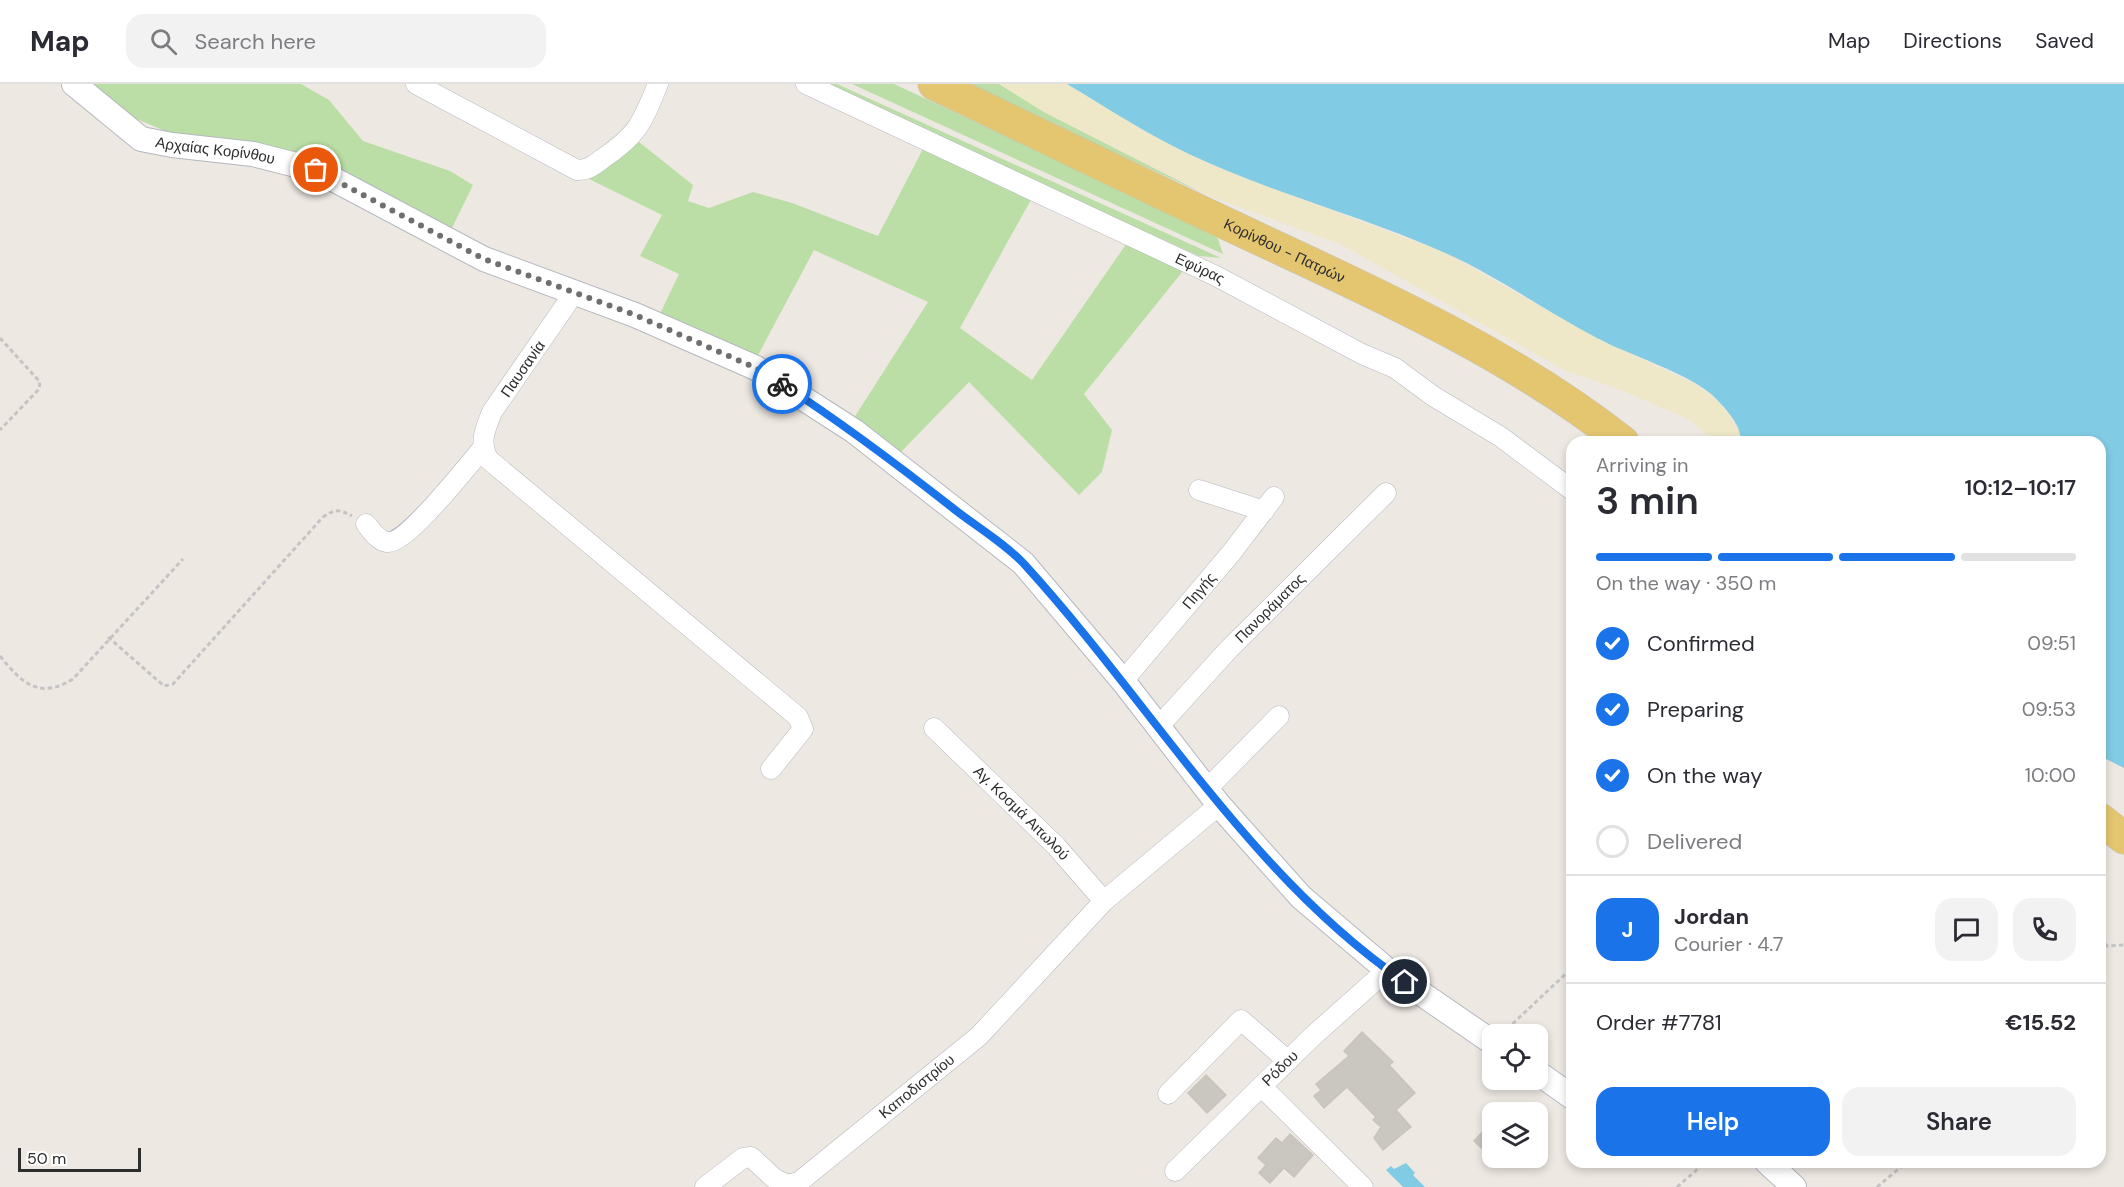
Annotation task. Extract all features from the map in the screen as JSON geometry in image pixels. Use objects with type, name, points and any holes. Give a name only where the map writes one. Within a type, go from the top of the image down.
[{"type":"main road","name":"Κορίνθου - Πατρών","points":[[934,84],[1372,290],[1476,344],[1555,393],[1615,436]]},
{"type":"main road","points":[[2106,824],[2124,838]]},
{"type":"street","name":"Αρχαίας Κορίνθου","points":[[74,84],[141,139],[172,145],[253,154],[316,170],[484,259],[635,315],[770,375],[854,431],[1023,563],[1123,681],[1214,796],[1301,897],[1388,970],[1482,1035]]},
{"type":"street","points":[[416,84],[577,170],[586,170],[627,143],[635,134],[658,84]]},
{"type":"street","name":"Εφύρας","points":[[806,84],[1206,271],[1362,354],[1395,368],[1432,396],[1501,438],[1566,486]]},
{"type":"street","name":"Παυσανία","points":[[482,448],[483,435],[492,412],[574,293]]},
{"type":"street","points":[[366,524],[380,540],[388,543],[397,540],[417,522],[482,448],[488,459],[798,717],[803,729],[771,769]]},
{"type":"street","name":"Πηγής","points":[[1123,681],[1269,504],[1199,490]]},
{"type":"street","name":"Πανοράματος","points":[[1159,726],[1229,648],[1386,493]]},
{"type":"street","points":[[1104,901],[1214,796],[1279,716]]},
{"type":"street","name":"Αγ. Κοσμά Αιτωλού","points":[[934,728],[1056,846],[1104,901]]},
{"type":"street","name":"Καποδιστρίου","points":[[705,1187],[743,1158],[751,1157],[775,1179],[787,1185],[799,1182],[979,1036],[1104,901]]},
{"type":"street","name":"Ρόδου","points":[[1175,1171],[1288,1061],[1388,970]]},
{"type":"street","points":[[1168,1094],[1241,1020],[1288,1061]]},
{"type":"street","points":[[1548,1081],[1566,1093]]},
{"type":"street","points":[[1262,1087],[1363,1187]]},
{"type":"street","points":[[1773,1168],[1794,1187]]},
{"type":"path","points":[[0,338],[40,382],[39,389],[0,430]]},
{"type":"path","points":[[108,637],[164,686],[172,684],[323,517],[334,510],[341,510],[366,524]]},
{"type":"path","points":[[0,656],[15,674],[30,686],[46,689],[59,687],[73,679],[108,637],[183,559]]},
{"type":"path","points":[[2106,945],[2124,945]]},
{"type":"path","points":[[1513,1024],[1566,974]]},
{"type":"path","points":[[1677,1187],[1699,1168]]},
{"type":"path","points":[[1877,1187],[1900,1168]]},
{"type":"green space","points":[[85,84],[301,84],[329,100],[363,141],[450,171],[473,185],[451,230],[330,166],[286,150],[170,133],[120,112]]},
{"type":"green space","points":[[819,84],[837,84],[1221,258],[1199,256]]},
{"type":"green space","points":[[852,84],[894,84],[1210,231],[1218,239],[1223,254]]},
{"type":"green space","points":[[965,84],[999,84],[1044,112],[1207,195]]},
{"type":"green space","points":[[639,142],[693,185],[688,201],[709,208],[753,192],[792,203],[878,236],[924,147],[1033,196],[960,328],[1032,380],[1129,240],[1187,266],[1084,394],[1112,430],[1102,472],[1079,495],[969,382],[898,455],[852,421],[928,302],[814,250],[756,359],[659,316],[679,274],[640,256],[662,215],[587,178]]},
{"type":"sand","points":[[999,84],[1067,84],[1146,132],[1189,154],[1242,177],[1444,252],[1595,337],[1695,384],[1711,395],[1729,414],[1741,436],[1707,436],[1690,420],[1621,390],[1564,370],[1342,245],[1207,195],[1044,112]]},
{"type":"water","points":[[1067,84],[2124,84],[2124,768],[2106,759],[2106,436],[1740,436],[1739,430],[1726,410],[1711,394],[1699,386],[1672,371],[1597,338],[1463,261],[1412,239],[1220,168],[1142,129]]},
{"type":"water","points":[[1406,1163],[1415,1173],[1413,1175],[1425,1187],[1403,1187],[1386,1170],[1391,1166],[1394,1169]]},
{"type":"building","points":[[1362,1032],[1393,1062],[1389,1065],[1415,1093],[1396,1110],[1411,1127],[1383,1150],[1374,1138],[1381,1127],[1373,1120],[1376,1117],[1347,1087],[1324,1108],[1314,1096],[1321,1090],[1316,1084],[1349,1056],[1344,1051]]},
{"type":"building","points":[[1206,1075],[1226,1095],[1207,1113],[1188,1093]]},
{"type":"building","points":[[1482,1133],[1482,1149],[1474,1141]]},
{"type":"building","points":[[1290,1134],[1313,1155],[1294,1177],[1284,1168],[1270,1183],[1259,1173],[1266,1165],[1258,1158],[1276,1138],[1282,1143]]},
{"type":"way so far","points":[[316,170],[484,259],[635,315],[756,368],[782,384]]},
{"type":"route","points":[[782,384],[854,431],[1023,563],[1123,681],[1219,805],[1301,897],[1405,982]]}]
